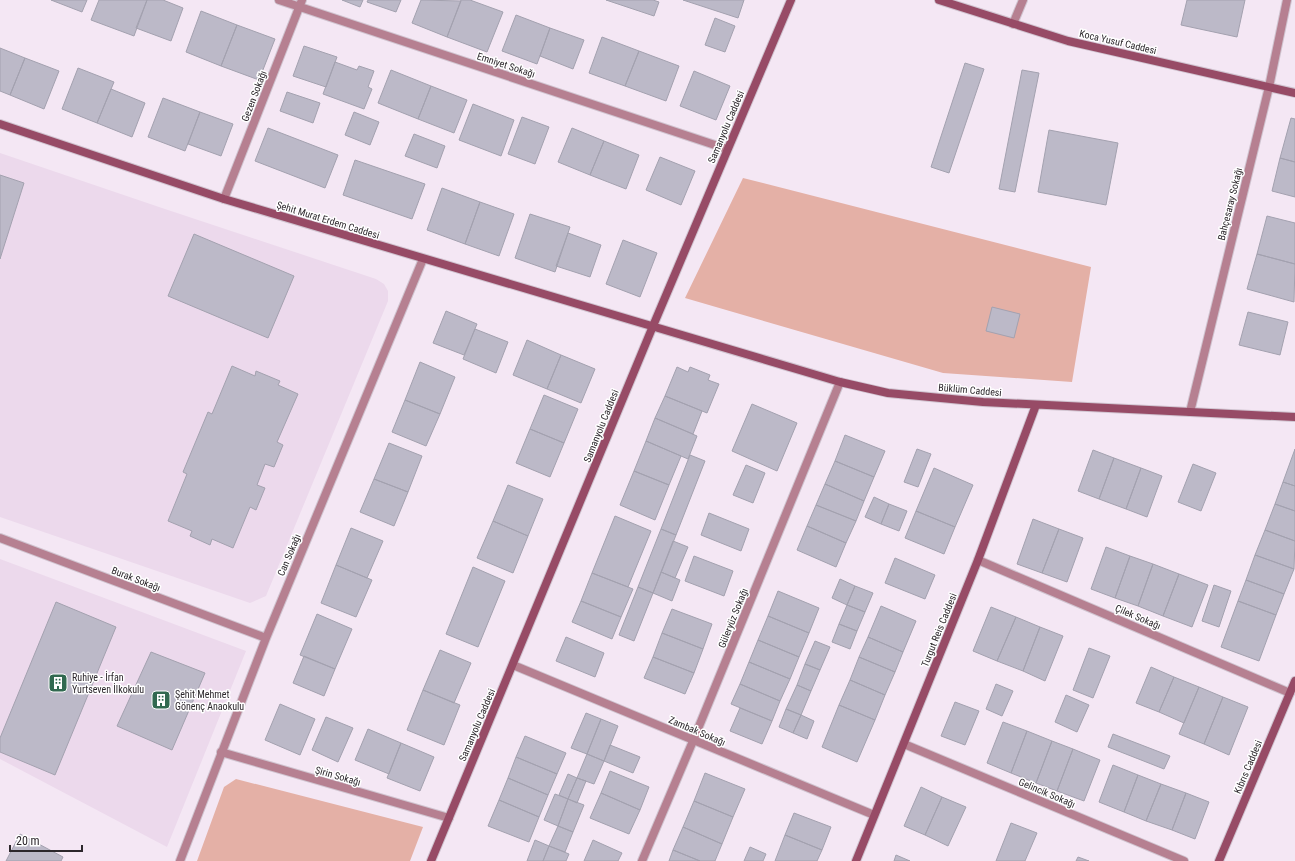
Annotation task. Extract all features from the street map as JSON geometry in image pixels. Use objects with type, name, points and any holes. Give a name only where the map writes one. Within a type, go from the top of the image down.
[{"type":"street","name":"Emniyet Sokağı","points":[[279,0],[301,4],[727,149]]},
{"type":"street","name":"Samanyolu Caddesi","points":[[431,861],[652,326],[791,0]]},
{"type":"street","name":"Koca Yusuf Caddesi","points":[[940,0],[1068,40],[1295,93]]},
{"type":"street","points":[[1013,24],[1023,0]]},
{"type":"street","name":"Bahçesaray Sokağı","points":[[1190,412],[1269,87],[1287,0]]},
{"type":"street","name":"Gezen Sokağı","points":[[224,199],[301,4]]},
{"type":"street","name":"Şehit Murat Erdem Caddesi","points":[[0,124],[224,199],[652,326]]},
{"type":"street","name":"Can Sokağı","points":[[180,861],[266,638],[423,259]]},
{"type":"street","name":"Büklüm Caddesi","points":[[652,326],[840,382],[895,393],[983,402],[1295,417]]},
{"type":"street","name":"Güleryüz Sokağı","points":[[642,861],[694,740],[840,382]]},
{"type":"street","name":"Turgut Reis Caddesi","points":[[856,861],[978,560],[1036,405]]},
{"type":"street","name":"Burak Sokağı","points":[[0,538],[266,638]]},
{"type":"street","name":"Çilek Sokağı","points":[[978,560],[1290,693]]},
{"type":"street","name":"Zambak Sokağı","points":[[513,664],[874,815]]},
{"type":"street","name":"Kıbrıs Caddesi","points":[[1221,860],[1295,681]]},
{"type":"street","name":"Gelincik Sokağı","points":[[904,744],[1184,861]]},
{"type":"street","name":"Şirin Sokağı","points":[[221,752],[448,818]]},
{"type":"shaded area","points":[[0,153],[376,279],[384,284],[388,291],[388,301],[266,596],[250,603],[0,517]]},
{"type":"shaded area","points":[[743,178],[1091,267],[1072,382],[943,373],[685,298]]},
{"type":"shaded area","points":[[0,559],[246,651],[167,847],[0,759]]},
{"type":"shaded area","points":[[236,779],[423,827],[410,861],[197,861],[224,787]]},
{"type":"building","points":[[51,0],[87,0],[82,12]]},
{"type":"building","points":[[99,0],[147,0],[134,36],[91,20]]},
{"type":"building","points":[[147,0],[163,0],[183,8],[171,41],[136,28]]},
{"type":"building","points":[[342,0],[363,0],[360,7]]},
{"type":"building","points":[[368,0],[401,0],[396,12],[367,2]]},
{"type":"building","points":[[421,0],[461,1],[447,37],[412,23]]},
{"type":"building","points":[[461,0],[470,0],[503,12],[487,52],[447,37]]},
{"type":"building","points":[[606,0],[653,0],[659,2],[654,16]]},
{"type":"building","points":[[683,0],[744,0],[738,18]]},
{"type":"building","points":[[1187,0],[1245,0],[1237,37],[1181,25]]},
{"type":"building","points":[[201,11],[237,25],[221,66],[186,52]]},
{"type":"building","points":[[516,15],[550,28],[537,64],[502,51]]},
{"type":"building","points":[[715,18],[735,26],[725,52],[705,45]]},
{"type":"building","points":[[237,25],[275,39],[259,80],[221,66]]},
{"type":"building","points":[[550,28],[584,40],[573,69],[540,56]]},
{"type":"building","points":[[602,37],[639,51],[625,86],[589,73]]},
{"type":"building","points":[[304,46],[337,57],[326,87],[293,76]]},
{"type":"building","points":[[0,48],[25,58],[10,95],[0,91]]},
{"type":"building","points":[[639,51],[679,66],[666,101],[625,86]]},
{"type":"building","points":[[25,58],[59,71],[44,109],[10,95]]},
{"type":"building","points":[[335,62],[357,70],[359,66],[374,71],[368,87],[372,89],[364,109],[323,94]]},
{"type":"building","points":[[965,63],[984,69],[949,173],[931,167]]},
{"type":"building","points":[[78,68],[114,82],[97,123],[62,109]]},
{"type":"building","points":[[391,70],[431,86],[418,119],[378,103]]},
{"type":"building","points":[[1022,70],[1039,73],[1015,192],[999,189]]},
{"type":"building","points":[[694,71],[730,86],[716,120],[680,106]]},
{"type":"building","points":[[431,86],[467,100],[454,133],[418,119]]},
{"type":"building","points":[[111,89],[145,103],[132,137],[97,123]]},
{"type":"building","points":[[287,92],[320,103],[313,123],[280,111]]},
{"type":"building","points":[[163,98],[200,112],[185,151],[148,137]]},
{"type":"building","points":[[473,104],[514,120],[501,156],[459,140]]},
{"type":"building","points":[[200,112],[233,124],[221,156],[188,144]]},
{"type":"building","points":[[354,112],[379,122],[370,145],[345,135]]},
{"type":"building","points":[[522,117],[549,127],[535,164],[508,154]]},
{"type":"building","points":[[1291,118],[1295,119],[1295,162],[1280,158]]},
{"type":"building","points":[[268,128],[338,155],[325,188],[255,161]]},
{"type":"building","points":[[572,128],[604,141],[590,175],[558,162]]},
{"type":"building","points":[[1049,130],[1118,143],[1106,205],[1038,192]]},
{"type":"building","points":[[414,134],[445,146],[437,168],[405,156]]},
{"type":"building","points":[[604,141],[639,155],[626,189],[590,175]]},
{"type":"building","points":[[660,157],[695,171],[681,205],[646,190]]},
{"type":"building","points":[[1280,158],[1295,162],[1295,197],[1272,191]]},
{"type":"building","points":[[355,160],[425,184],[412,219],[343,195]]},
{"type":"building","points":[[0,175],[24,183],[0,259]]},
{"type":"building","points":[[442,188],[480,202],[465,244],[427,230]]},
{"type":"building","points":[[480,202],[514,214],[499,256],[465,244]]},
{"type":"building","points":[[530,214],[570,227],[555,272],[515,258]]},
{"type":"building","points":[[1267,216],[1295,223],[1295,264],[1257,254]]},
{"type":"building","points":[[568,233],[601,245],[590,277],[556,266]]},
{"type":"building","points":[[194,234],[294,276],[268,338],[168,296]]},
{"type":"building","points":[[623,240],[657,253],[640,297],[606,284]]},
{"type":"building","points":[[1257,254],[1295,264],[1294,302],[1247,289]]},
{"type":"building","points":[[992,307],[1020,314],[1014,338],[986,331]]},
{"type":"building","points":[[446,311],[477,324],[464,355],[433,343]]},
{"type":"building","points":[[1248,312],[1288,322],[1280,355],[1239,345]]},
{"type":"building","points":[[475,329],[508,342],[496,373],[463,359]]},
{"type":"building","points":[[527,340],[561,355],[547,389],[513,375]]},
{"type":"building","points":[[561,355],[595,369],[581,403],[547,389]]},
{"type":"building","points":[[420,362],[455,377],[440,414],[405,400]]},
{"type":"building","points":[[232,366],[255,376],[256,371],[280,381],[278,385],[298,394],[277,442],[283,445],[274,467],[265,464],[257,485],[265,488],[256,510],[250,507],[233,548],[212,539],[210,545],[190,536],[192,531],[168,521],[187,474],[183,472],[208,412],[212,414]]},
{"type":"building","points":[[677,367],[688,372],[690,367],[710,375],[708,380],[719,384],[707,413],[665,396]]},
{"type":"building","points":[[544,395],[578,409],[564,443],[530,429]]},
{"type":"building","points":[[665,396],[702,411],[693,434],[655,418]]},
{"type":"building","points":[[405,400],[440,414],[426,446],[392,432]]},
{"type":"building","points":[[752,404],[797,423],[777,471],[732,451]]},
{"type":"building","points":[[655,418],[697,436],[688,459],[646,441]]},
{"type":"building","points":[[530,429],[564,443],[550,477],[516,463]]},
{"type":"building","points":[[845,435],[885,451],[874,477],[835,461]]},
{"type":"building","points":[[646,441],[681,456],[669,485],[634,471]]},
{"type":"building","points":[[389,443],[422,456],[408,492],[374,479]]},
{"type":"building","points":[[917,449],[931,454],[918,487],[904,482]]},
{"type":"building","points":[[1295,449],[1295,486],[1283,482]]},
{"type":"building","points":[[1093,450],[1114,458],[1099,499],[1078,491]]},
{"type":"building","points":[[690,455],[705,461],[676,535],[661,529]]},
{"type":"building","points":[[1114,458],[1141,468],[1126,509],[1099,499]]},
{"type":"building","points":[[835,461],[874,477],[864,501],[825,484]]},
{"type":"building","points":[[1193,464],[1216,473],[1201,511],[1178,502]]},
{"type":"building","points":[[746,465],[765,473],[753,503],[733,495]]},
{"type":"building","points":[[934,468],[973,485],[955,527],[916,511]]},
{"type":"building","points":[[1141,468],[1162,476],[1147,517],[1126,509]]},
{"type":"building","points":[[634,471],[669,485],[655,520],[620,505]]},
{"type":"building","points":[[374,479],[408,492],[394,526],[360,512]]},
{"type":"building","points":[[1283,482],[1295,486],[1295,511],[1275,504]]},
{"type":"building","points":[[825,484],[864,501],[856,521],[816,505]]},
{"type":"building","points":[[508,485],[543,499],[528,536],[493,521]]},
{"type":"building","points":[[874,497],[889,504],[881,524],[865,517]]},
{"type":"building","points":[[889,504],[907,511],[899,531],[881,524]]},
{"type":"building","points":[[1275,504],[1295,511],[1295,541],[1265,530]]},
{"type":"building","points":[[816,505],[856,521],[846,543],[807,526]]},
{"type":"building","points":[[916,511],[955,527],[944,554],[905,538]]},
{"type":"building","points":[[709,513],[749,529],[741,551],[701,535]]},
{"type":"building","points":[[615,516],[651,531],[628,587],[592,573]]},
{"type":"building","points":[[1033,519],[1059,529],[1042,573],[1017,564]]},
{"type":"building","points":[[493,521],[528,536],[513,573],[477,558]]},
{"type":"building","points":[[807,526],[846,543],[836,567],[797,550]]},
{"type":"building","points":[[351,528],[383,541],[367,578],[336,565]]},
{"type":"building","points":[[661,529],[676,535],[653,593],[638,587]]},
{"type":"building","points":[[1059,529],[1083,538],[1067,582],[1042,573]]},
{"type":"building","points":[[1265,530],[1295,541],[1294,569],[1255,555]]},
{"type":"building","points":[[673,541],[688,547],[675,578],[661,572]]},
{"type":"building","points":[[1106,547],[1130,556],[1115,598],[1091,589]]},
{"type":"building","points":[[1255,555],[1294,569],[1284,594],[1246,580]]},
{"type":"building","points":[[694,556],[733,571],[724,596],[685,581]]},
{"type":"building","points":[[1130,556],[1153,564],[1138,606],[1115,598]]},
{"type":"building","points":[[895,558],[935,575],[925,599],[885,583]]},
{"type":"building","points":[[1153,564],[1179,574],[1163,616],[1138,606]]},
{"type":"building","points":[[336,565],[372,580],[356,617],[321,603]]},
{"type":"building","points":[[473,567],[505,581],[478,647],[446,634]]},
{"type":"building","points":[[661,572],[680,580],[672,601],[653,593]]},
{"type":"building","points":[[592,573],[633,589],[621,617],[581,601]]},
{"type":"building","points":[[1179,574],[1208,585],[1192,627],[1163,616]]},
{"type":"building","points":[[840,579],[855,586],[847,605],[832,598]]},
{"type":"building","points":[[1246,580],[1284,594],[1276,615],[1238,601]]},
{"type":"building","points":[[1214,585],[1231,591],[1219,627],[1202,621]]},
{"type":"building","points":[[855,586],[873,593],[865,612],[847,605]]},
{"type":"building","points":[[638,587],[653,593],[634,641],[619,635]]},
{"type":"building","points":[[778,591],[819,608],[809,633],[768,616]]},
{"type":"building","points":[[581,601],[621,617],[612,639],[572,622]]},
{"type":"building","points":[[1238,601],[1276,615],[1259,661],[1221,647]]},
{"type":"building","name":"Ruhiye - İrfan Yurtseven İlkokulu","points":[[56,602],[116,627],[55,775],[0,752],[0,738]]},
{"type":"building","points":[[847,605],[865,612],[857,631],[839,624]]},
{"type":"building","points":[[881,606],[916,621],[903,652],[868,637]]},
{"type":"building","points":[[991,607],[1016,617],[997,661],[973,651]]},
{"type":"building","points":[[672,609],[712,624],[703,649],[662,633]]},
{"type":"building","points":[[317,614],[352,629],[335,669],[300,655]]},
{"type":"building","points":[[768,616],[809,633],[799,657],[758,640]]},
{"type":"building","points":[[1016,617],[1040,627],[1023,671],[997,661]]},
{"type":"building","points":[[839,624],[857,631],[850,649],[832,642]]},
{"type":"building","points":[[1040,627],[1063,636],[1045,681],[1023,671]]},
{"type":"building","points":[[662,633],[703,649],[694,673],[653,657]]},
{"type":"building","points":[[566,637],[604,653],[595,677],[556,661]]},
{"type":"building","points":[[868,637],[903,652],[895,672],[859,657]]},
{"type":"building","points":[[758,640],[799,657],[790,679],[749,662]]},
{"type":"building","points":[[815,641],[830,647],[820,670],[805,664]]},
{"type":"building","points":[[1089,648],[1110,656],[1093,698],[1073,690]]},
{"type":"building","points":[[440,650],[471,663],[454,703],[423,690]]},
{"type":"building","name":"Şehit Mehmet Gönenç Anaokulu","points":[[151,652],[205,673],[172,750],[117,726]]},
{"type":"building","points":[[304,656],[335,669],[324,696],[293,683]]},
{"type":"building","points":[[653,657],[694,673],[685,694],[644,678]]},
{"type":"building","points":[[859,657],[895,672],[885,695],[850,680]]},
{"type":"building","points":[[749,662],[790,679],[780,701],[740,684]]},
{"type":"building","points":[[805,664],[820,670],[811,691],[797,685]]},
{"type":"building","points":[[1151,667],[1174,677],[1159,712],[1136,703]]},
{"type":"building","points":[[1174,677],[1199,687],[1184,723],[1159,712]]},
{"type":"building","points":[[850,680],[885,695],[875,720],[839,705]]},
{"type":"building","points":[[740,684],[780,701],[772,721],[731,704]]},
{"type":"building","points":[[996,684],[1013,691],[1002,716],[986,709]]},
{"type":"building","points":[[797,685],[811,691],[801,715],[786,709]]},
{"type":"building","points":[[1199,687],[1223,697],[1204,744],[1179,734]]},
{"type":"building","points":[[423,690],[460,705],[444,745],[407,730]]},
{"type":"building","points":[[1066,695],[1089,705],[1077,732],[1055,722]]},
{"type":"building","points":[[1223,697],[1248,707],[1229,755],[1204,744]]},
{"type":"building","points":[[955,702],[979,711],[965,745],[941,736]]},
{"type":"building","points":[[280,704],[315,719],[300,755],[265,740]]},
{"type":"building","points":[[839,705],[875,720],[857,762],[822,747]]},
{"type":"building","points":[[740,708],[772,721],[762,744],[730,731]]},
{"type":"building","points":[[786,709],[801,715],[793,733],[779,727]]},
{"type":"building","points":[[586,713],[601,719],[587,754],[571,748]]},
{"type":"building","points":[[801,715],[814,721],[807,739],[793,733]]},
{"type":"building","points":[[326,717],[353,728],[338,762],[312,750]]},
{"type":"building","points":[[601,719],[618,726],[604,761],[587,754]]},
{"type":"building","points":[[1003,722],[1027,731],[1011,773],[987,763]]},
{"type":"building","points":[[368,729],[401,743],[389,774],[355,760]]},
{"type":"building","points":[[1027,731],[1052,741],[1036,783],[1011,773]]},
{"type":"building","points":[[1113,734],[1170,756],[1164,769],[1108,747]]},
{"type":"building","points":[[525,736],[566,753],[557,774],[516,757]]},
{"type":"building","points":[[1052,741],[1073,749],[1057,791],[1036,783]]},
{"type":"building","points":[[401,743],[434,757],[420,791],[387,778]]},
{"type":"building","points":[[610,745],[640,757],[633,773],[604,761]]},
{"type":"building","points":[[1073,749],[1100,760],[1084,801],[1057,791]]},
{"type":"building","points":[[587,754],[604,761],[594,784],[577,778]]},
{"type":"building","points":[[516,757],[557,774],[548,795],[508,778]]},
{"type":"building","points":[[1113,765],[1138,775],[1124,812],[1099,802]]},
{"type":"building","points":[[610,771],[649,787],[640,810],[601,793]]},
{"type":"building","points":[[705,773],[745,789],[733,817],[694,801]]},
{"type":"building","points":[[568,774],[577,778],[568,799],[559,795]]},
{"type":"building","points":[[1138,775],[1161,784],[1146,821],[1124,812]]},
{"type":"building","points":[[508,778],[548,795],[539,817],[499,800]]},
{"type":"building","points":[[577,778],[586,781],[577,803],[568,799]]},
{"type":"building","points":[[1161,784],[1186,793],[1172,830],[1146,821]]},
{"type":"building","points":[[921,787],[942,797],[925,835],[904,826]]},
{"type":"building","points":[[601,793],[640,810],[629,834],[590,818]]},
{"type":"building","points":[[1186,793],[1209,802],[1195,839],[1172,830]]},
{"type":"building","points":[[555,794],[568,799],[558,826],[544,820]]},
{"type":"building","points":[[942,797],[966,807],[948,846],[925,835]]},
{"type":"building","points":[[568,799],[584,805],[573,832],[558,826]]},
{"type":"building","points":[[499,800],[539,817],[529,842],[488,826]]},
{"type":"building","points":[[694,801],[733,817],[722,844],[683,827]]},
{"type":"building","points":[[794,813],[831,827],[822,850],[785,835]]},
{"type":"building","points":[[1011,823],[1037,833],[1025,861],[996,861]]},
{"type":"building","points":[[558,826],[573,832],[565,852],[549,846]]},
{"type":"building","points":[[683,827],[722,844],[715,861],[700,861],[673,850]]},
{"type":"building","points":[[20,834],[63,857],[61,861],[6,861]]},
{"type":"building","points":[[785,835],[822,850],[817,861],[775,861]]},
{"type":"building","points":[[535,840],[549,846],[543,861],[527,861]]},
{"type":"building","points":[[593,840],[622,853],[618,861],[584,861]]},
{"type":"building","points":[[549,846],[569,854],[566,861],[543,861]]},
{"type":"building","points":[[750,847],[766,854],[763,861],[744,861]]},
{"type":"building","points":[[673,850],[700,861],[669,861]]},
{"type":"building","points":[[896,855],[910,861],[894,861]]},
{"type":"building","points":[[1078,857],[1089,861],[1076,861]]},
{"type":"place","name":"Ruhiye - İrfan Yurtseven İlkokulu","points":[[58,683]]},
{"type":"place","name":"Şehit Mehmet Gönenç Anaokulu","points":[[161,700]]}]
